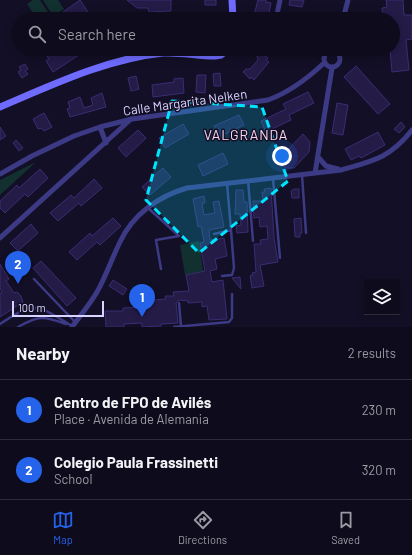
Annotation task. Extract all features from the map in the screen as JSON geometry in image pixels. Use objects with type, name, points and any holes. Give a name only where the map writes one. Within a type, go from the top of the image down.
[{"type":"street","points":[[232,0],[232,12]]},
{"type":"street","points":[[277,12],[280,0]]},
{"type":"street","points":[[345,12],[348,0]]},
{"type":"street","points":[[0,108],[89,70],[149,56]]},
{"type":"street","points":[[324,56],[324,63],[332,68]]},
{"type":"street","points":[[332,68],[337,66],[340,59],[339,56]]},
{"type":"street","name":"Calle Margarita Nelken","points":[[0,174],[60,143],[100,127],[132,119],[268,100],[283,94],[298,85],[324,63]]},
{"type":"street","points":[[315,173],[332,68]]},
{"type":"street","points":[[0,238],[132,119]]},
{"type":"street","points":[[100,127],[106,143]]},
{"type":"street","points":[[73,325],[96,294],[120,241],[136,219],[148,207],[172,192],[227,182],[273,179],[341,170],[365,164],[390,154],[412,130]]},
{"type":"street","points":[[318,157],[326,166],[341,170]]},
{"type":"lane","points":[[302,175],[306,233]]},
{"type":"lane","points":[[273,179],[280,258]]},
{"type":"lane","points":[[248,180],[253,241]]},
{"type":"lane","points":[[222,276],[232,275],[234,268],[227,182]]},
{"type":"lane","points":[[148,207],[179,236],[156,240],[161,269]]},
{"type":"lane","points":[[214,234],[231,230]]},
{"type":"lane","points":[[34,279],[73,325]]},
{"type":"lane","points":[[174,327],[228,322],[232,318],[232,294]]},
{"type":"lane","points":[[179,303],[181,326]]},
{"type":"lane","points":[[0,324],[25,308],[35,307],[73,325]]},
{"type":"lane","points":[[18,327],[34,318],[48,317],[73,325]]},
{"type":"highlighted area","points":[[172,101],[262,107],[288,181],[199,253],[146,200]]},
{"type":"green space","points":[[33,0],[40,0],[48,12],[32,12],[27,4]]},
{"type":"green space","points":[[43,0],[58,0],[64,9],[59,12],[50,12]]},
{"type":"green space","points":[[36,162],[0,195],[0,180]]},
{"type":"green space","points":[[199,241],[203,271],[185,275],[180,245]]},
{"type":"building","points":[[80,0],[88,12],[63,12]]},
{"type":"building","points":[[127,0],[171,0],[171,11],[149,12],[148,8],[137,8]]},
{"type":"building","points":[[205,0],[216,0],[216,5],[205,5]]},
{"type":"building","points":[[258,0],[266,0],[266,2],[271,3],[269,12],[255,12]]},
{"type":"building","points":[[290,0],[304,0],[302,7],[289,5]]},
{"type":"building","points":[[386,0],[403,0],[404,15],[412,15],[412,39],[406,40],[409,70],[392,72],[391,56],[400,56],[400,12],[382,12],[382,8],[387,7]]},
{"type":"building","points":[[47,56],[77,56],[53,72],[46,61],[49,59]]},
{"type":"building","points":[[257,56],[265,56],[268,58],[266,60],[269,62],[254,80],[251,77],[250,79],[243,72],[246,69],[250,69],[258,60]]},
{"type":"building","points":[[25,64],[28,69],[25,71],[28,74],[22,78],[18,72],[21,70],[19,67]]},
{"type":"building","points":[[356,66],[390,104],[378,114],[344,77]]},
{"type":"building","points":[[220,73],[221,86],[214,86],[213,74]]},
{"type":"building","points":[[197,75],[206,75],[205,93],[196,92]]},
{"type":"building","points":[[136,76],[139,89],[131,91],[128,78]]},
{"type":"building","points":[[183,78],[184,93],[153,97],[152,85],[174,82],[174,79]]},
{"type":"building","points":[[308,92],[314,103],[289,115],[291,120],[266,132],[261,121],[286,109],[283,104]]},
{"type":"building","points":[[102,93],[106,107],[70,117],[67,109],[70,108],[68,102],[80,97],[84,108],[93,105],[91,98]]},
{"type":"building","points":[[337,103],[348,105],[343,135],[332,133]]},
{"type":"building","points":[[44,113],[52,127],[44,131],[41,128],[38,129],[33,119]]},
{"type":"building","points":[[239,115],[244,125],[219,137],[214,126]]},
{"type":"building","points":[[401,122],[405,127],[399,133],[394,129]]},
{"type":"building","points":[[183,124],[189,134],[165,148],[159,138]]},
{"type":"building","points":[[0,127],[6,136],[0,140]]},
{"type":"building","points":[[138,130],[146,138],[126,157],[118,148]]},
{"type":"building","points":[[378,132],[385,145],[361,158],[359,156],[351,160],[345,149]]},
{"type":"building","points":[[303,134],[310,142],[309,152],[294,168],[285,168],[277,161]]},
{"type":"building","points":[[16,140],[23,148],[19,151],[13,143]]},
{"type":"building","points":[[223,153],[228,164],[203,176],[198,165]]},
{"type":"building","points":[[163,168],[171,177],[150,195],[142,187]]},
{"type":"building","points":[[40,169],[48,178],[28,197],[25,194],[5,213],[0,208],[0,201],[17,185],[19,188]]},
{"type":"building","points":[[94,179],[102,188],[81,206],[79,203],[58,221],[50,213],[71,195],[74,198]]},
{"type":"building","points":[[271,188],[274,238],[278,262],[260,265],[264,286],[252,288],[250,276],[253,275],[252,273],[256,272],[254,244],[261,244],[260,240],[268,239],[267,226],[260,227],[259,217],[254,218],[253,201],[263,201],[262,192],[265,192],[264,189]]},
{"type":"building","points":[[294,189],[299,189],[299,198],[292,198],[291,191]]},
{"type":"building","points":[[236,190],[243,190],[244,202],[247,202],[248,232],[237,233],[236,226],[241,225],[240,214],[235,214]]},
{"type":"building","points":[[204,196],[205,203],[202,203],[204,215],[215,213],[213,202],[219,201],[224,227],[209,230],[210,240],[224,238],[227,256],[215,259],[217,269],[210,271],[212,282],[223,280],[227,319],[209,320],[207,306],[202,307],[202,302],[188,303],[188,301],[179,300],[176,303],[178,323],[161,324],[161,326],[142,327],[142,323],[124,324],[124,327],[106,327],[105,311],[123,311],[123,308],[141,307],[141,301],[166,299],[165,296],[174,296],[173,292],[189,291],[186,275],[205,271],[200,243],[204,242],[201,226],[198,227],[193,199]]},
{"type":"building","points":[[113,218],[121,226],[100,245],[97,242],[77,260],[69,252],[90,233],[92,236]]},
{"type":"building","points":[[301,218],[302,233],[300,233],[300,237],[295,237],[294,219]]},
{"type":"building","points":[[31,224],[38,233],[18,251],[10,243]]},
{"type":"building","points":[[41,261],[76,298],[67,306],[33,268]]},
{"type":"building","points":[[0,264],[9,279],[6,281],[14,293],[17,292],[21,296],[23,302],[0,317],[0,294],[2,292],[0,288]]},
{"type":"building","points":[[240,277],[241,289],[232,278]]},
{"type":"building","points":[[113,280],[127,289],[123,295],[109,286]]},
{"type":"place","name":"Colegio Paula Frassinetti","points":[[18,284]]},
{"type":"place","name":"Centro de FPO de Avilés","points":[[142,317]]},
{"type":"district","name":"VALGRANDA","points":[[246,134]]}]
